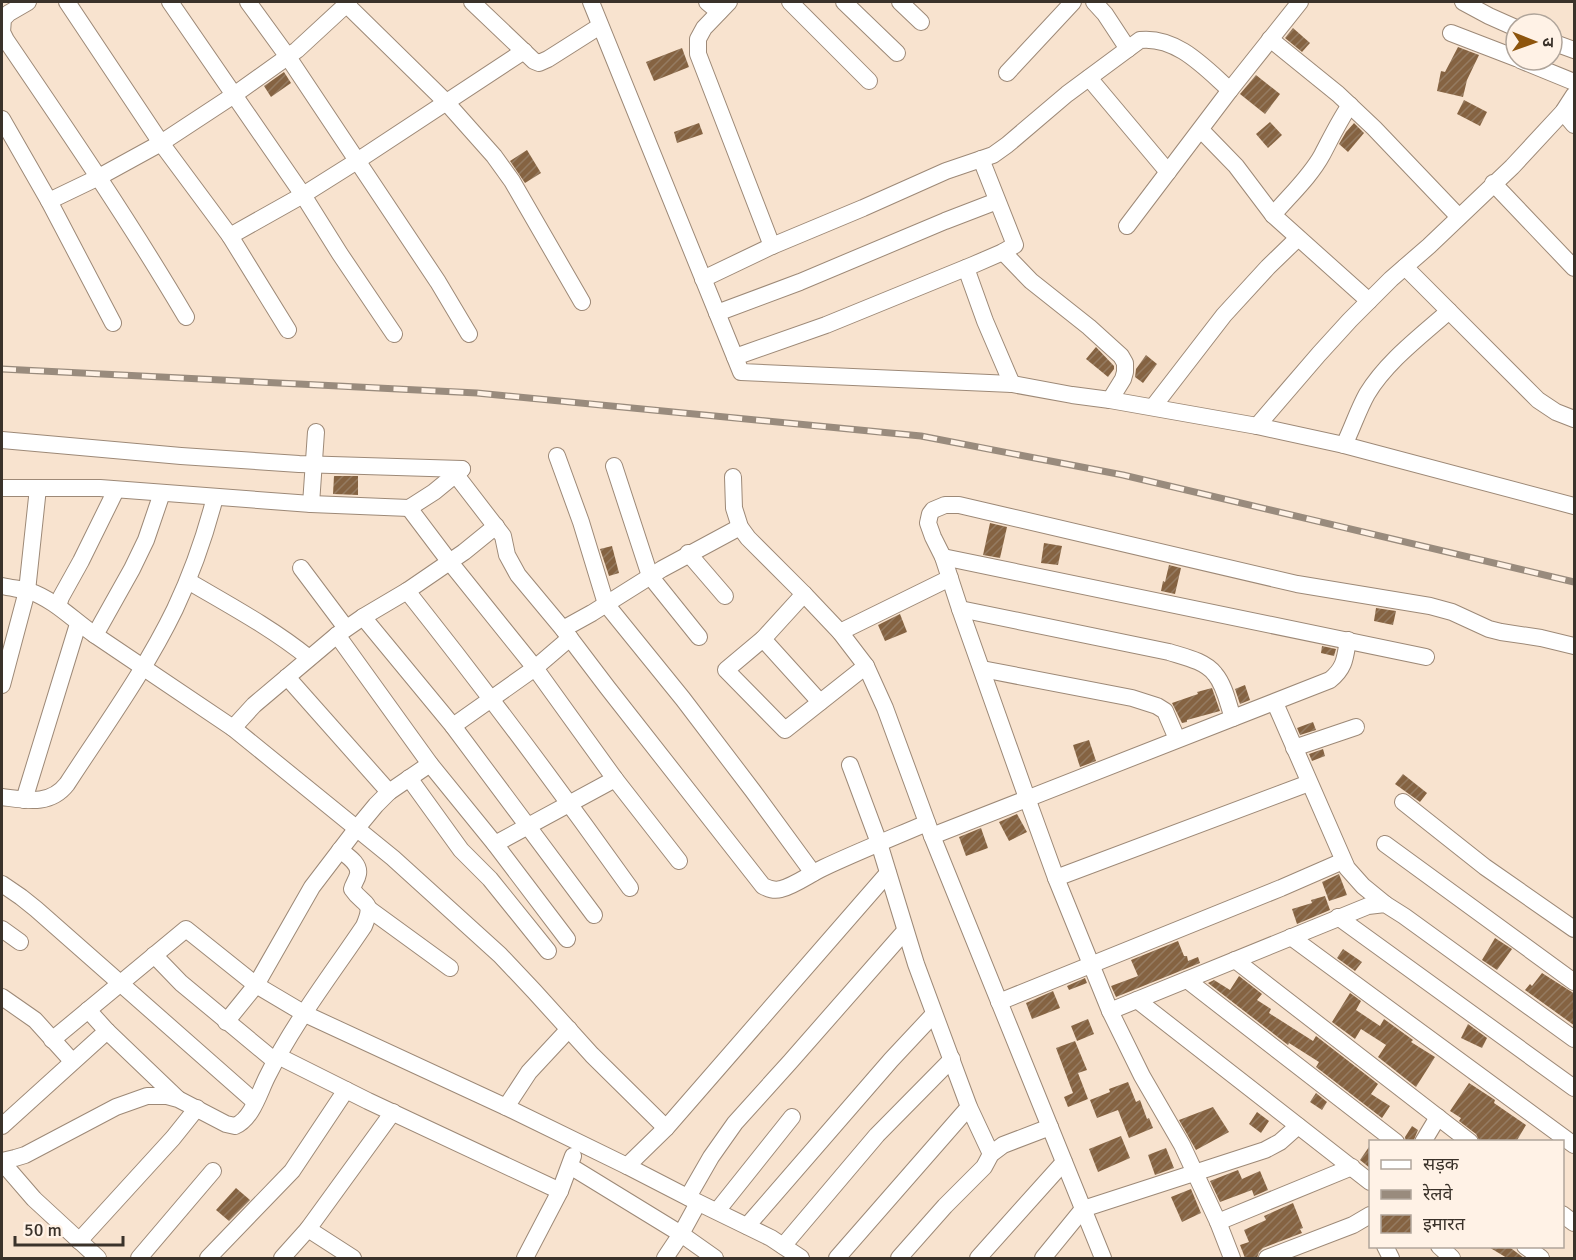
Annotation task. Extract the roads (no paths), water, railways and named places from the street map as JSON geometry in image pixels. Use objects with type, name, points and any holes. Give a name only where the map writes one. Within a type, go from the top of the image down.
[{"type":"street","points":[[28,2],[3,18],[2,32],[99,177],[186,317]]},
{"type":"street","points":[[67,2],[161,143],[230,236],[288,330]]},
{"type":"street","points":[[170,2],[303,195],[394,334]]},
{"type":"street","points":[[248,2],[288,57],[438,282],[468,334]]},
{"type":"street","points":[[49,201],[161,143],[234,95],[310,39],[347,2],[446,102],[494,156],[512,181],[582,302]]},
{"type":"street","points":[[472,2],[534,61],[539,63],[600,26]]},
{"type":"street","points":[[591,2],[741,372],[1012,384],[1257,426],[1344,445],[1575,506]]},
{"type":"street","points":[[790,2],[869,81]]},
{"type":"street","points":[[844,2],[897,53]]},
{"type":"street","points":[[900,2],[921,22]]},
{"type":"street","points":[[1007,73],[1073,2]]},
{"type":"street","points":[[1094,2],[1106,14],[1128,49]]},
{"type":"street","points":[[1127,226],[1300,2]]},
{"type":"street","points":[[1463,2],[1504,23]]},
{"type":"street","points":[[718,5],[698,39],[698,54],[772,246]]},
{"type":"street","points":[[1451,33],[1504,54]]},
{"type":"street","points":[[703,279],[772,246],[946,171],[993,155],[1067,94],[1140,40],[1149,39],[1178,47],[1230,90]]},
{"type":"street","points":[[1270,39],[1350,105],[1459,217]]},
{"type":"street","points":[[230,236],[303,195],[524,51]]},
{"type":"street","points":[[1550,72],[1575,82]]},
{"type":"street","points":[[1089,78],[1168,172]]},
{"type":"street","points":[[1257,426],[1318,354],[1369,301],[1512,167],[1563,112],[1575,95]]},
{"type":"street","points":[[1273,215],[1313,169],[1350,105]]},
{"type":"street","points":[[1563,112],[1575,125]]},
{"type":"street","points":[[2,119],[49,201],[113,323]]},
{"type":"street","points":[[1201,130],[1236,166],[1273,215],[1369,301]]},
{"type":"street","points":[[735,357],[826,325],[966,268],[1015,245],[981,159]]},
{"type":"street","points":[[1493,183],[1575,268]]},
{"type":"street","points":[[717,313],[800,282],[997,201]]},
{"type":"street","points":[[1153,407],[1224,315],[1298,238]]},
{"type":"street","points":[[1003,252],[1031,281],[1121,356],[1125,363],[1125,372],[1110,400]]},
{"type":"street","points":[[1405,267],[1538,400],[1556,412],[1575,419]]},
{"type":"street","points":[[966,268],[985,321],[1012,384]]},
{"type":"street","points":[[1344,445],[1367,394],[1380,377],[1395,360],[1449,311]]},
{"type":"street","points":[[311,504],[316,432]]},
{"type":"street","points":[[2,440],[314,465],[462,469],[434,492],[409,508],[311,504],[116,490],[2,488]]},
{"type":"street","points":[[557,456],[581,522],[606,604],[683,699],[813,873]]},
{"type":"street","points":[[614,466],[650,576],[699,637]]},
{"type":"street","points":[[456,475],[503,536],[511,564],[763,886],[771,890],[784,889],[879,843],[1027,798],[1330,680],[1338,674],[1344,661],[1348,640]]},
{"type":"street","points":[[733,477],[734,508],[740,527],[840,632],[866,666],[885,708],[929,829],[1103,1258]]},
{"type":"street","points":[[2,685],[27,591],[38,488]]},
{"type":"street","points":[[58,606],[116,490]]},
{"type":"street","points":[[95,635],[146,540],[162,493]]},
{"type":"street","points":[[2,797],[39,800],[53,797],[61,792],[143,667],[174,611],[188,581],[208,526],[215,497]]},
{"type":"street","points":[[1232,1258],[1196,1172],[1142,1076],[1110,1011],[1056,878],[943,557],[928,523],[930,514],[933,510],[945,505],[959,505],[1297,584],[1430,606],[1452,612],[1489,629],[1575,646]]},
{"type":"street","points":[[409,508],[535,668],[615,779],[679,861]]},
{"type":"street","points":[[233,728],[254,705],[341,632],[363,616],[408,591],[464,552],[496,526]]},
{"type":"street","points":[[453,726],[535,668],[566,633],[606,604],[688,554],[740,527]]},
{"type":"street","points":[[688,554],[725,596]]},
{"type":"street","points":[[943,557],[1426,657]]},
{"type":"street","points":[[301,568],[430,764],[495,844],[567,939]]},
{"type":"street","points":[[840,632],[950,578]]},
{"type":"street","points":[[188,581],[287,641],[309,658]]},
{"type":"street","points":[[2,586],[27,591],[58,606],[78,624],[233,728],[357,828],[500,955],[592,1055],[666,1128]]},
{"type":"street","points":[[408,591],[570,803],[630,888]]},
{"type":"street","points":[[804,594],[763,639],[726,670],[785,730],[866,666]]},
{"type":"street","points":[[960,609],[1169,652],[1205,665],[1215,674],[1222,687],[1233,718]]},
{"type":"street","points":[[363,616],[453,726],[594,915]]},
{"type":"street","points":[[24,800],[78,624]]},
{"type":"street","points":[[763,639],[820,702]]},
{"type":"street","points":[[982,669],[1132,698],[1157,706],[1165,711],[1177,739]]},
{"type":"street","points":[[287,677],[389,792]]},
{"type":"street","points":[[1275,703],[1343,861],[1363,886],[1384,904],[1575,1039]]},
{"type":"street","points":[[1294,748],[1356,727]]},
{"type":"street","points":[[226,1022],[256,985],[298,910],[325,868],[389,792],[430,764]]},
{"type":"street","points":[[850,765],[879,843],[905,931],[934,1014],[969,1107],[991,1155]]},
{"type":"street","points":[[409,778],[461,850],[490,879],[548,951]]},
{"type":"street","points":[[495,844],[615,779]]},
{"type":"street","points":[[1056,878],[1309,783]]},
{"type":"street","points":[[1403,802],[1485,867],[1575,929]]},
{"type":"street","points":[[1385,844],[1575,982]]},
{"type":"street","points":[[340,850],[358,868],[352,889],[369,909],[450,968]]},
{"type":"street","points":[[999,1002],[1343,861]]},
{"type":"street","points":[[627,1166],[666,1128],[888,873]]},
{"type":"street","points":[[2,884],[36,909],[255,1102]]},
{"type":"street","points":[[1110,1011],[1338,917],[1368,906],[1384,904]]},
{"type":"street","points":[[98,1258],[34,1199],[2,1161],[25,1155],[116,1107],[147,1096],[167,1096],[178,1099],[226,1124],[235,1125],[246,1119],[276,1059],[364,926],[369,909]]},
{"type":"street","points":[[1338,917],[1575,1088]]},
{"type":"street","points":[[2,929],[20,942]]},
{"type":"street","points":[[52,1040],[186,929],[256,985],[305,1014],[579,1142],[771,1238],[801,1258]]},
{"type":"street","points":[[665,1258],[681,1234],[711,1157],[735,1123],[905,931]]},
{"type":"street","points":[[1291,937],[1575,1145]]},
{"type":"street","points":[[154,955],[181,983],[226,1022],[276,1059],[560,1191]]},
{"type":"street","points":[[1235,960],[1467,1140]]},
{"type":"street","points":[[1187,980],[1393,1140]]},
{"type":"street","points":[[2,997],[35,1020],[72,1061]]},
{"type":"street","points":[[1137,1000],[1369,1180]]},
{"type":"street","points":[[88,1010],[178,1099]]},
{"type":"street","points":[[747,1226],[891,1060],[934,1014]]},
{"type":"street","points":[[506,1107],[529,1072],[569,1029]]},
{"type":"street","points":[[2,1126],[107,1031]]},
{"type":"street","points":[[783,1246],[878,1135],[952,1059]]},
{"type":"street","points":[[208,1258],[292,1171],[346,1090]]},
{"type":"street","points":[[837,1258],[969,1107]]},
{"type":"street","points":[[79,1241],[153,1161],[197,1108]]},
{"type":"street","points":[[282,1258],[308,1228],[393,1112]]},
{"type":"street","points":[[717,1211],[792,1117]]},
{"type":"street","points":[[1424,1140],[1438,1117]]},
{"type":"street","points":[[1042,1258],[1083,1209],[1265,1150],[1280,1142],[1298,1126]]},
{"type":"street","points":[[899,1258],[945,1206],[984,1167],[991,1155],[1003,1145],[1050,1127]]},
{"type":"street","points":[[525,1258],[560,1191],[579,1142]]},
{"type":"street","points":[[978,1258],[1064,1162]]},
{"type":"street","points":[[570,1166],[681,1234],[715,1258]]},
{"type":"street","points":[[1218,1222],[1352,1167]]},
{"type":"street","points":[[139,1258],[213,1171]]},
{"type":"street","points":[[1267,1258],[1353,1225],[1369,1216]]},
{"type":"street","points":[[308,1228],[353,1258]]},
{"type":"street","points":[[1528,1248],[1541,1258]]},
{"type":"railway","points":[[2,369],[477,393],[921,436],[1123,475],[1574,582]]}]
